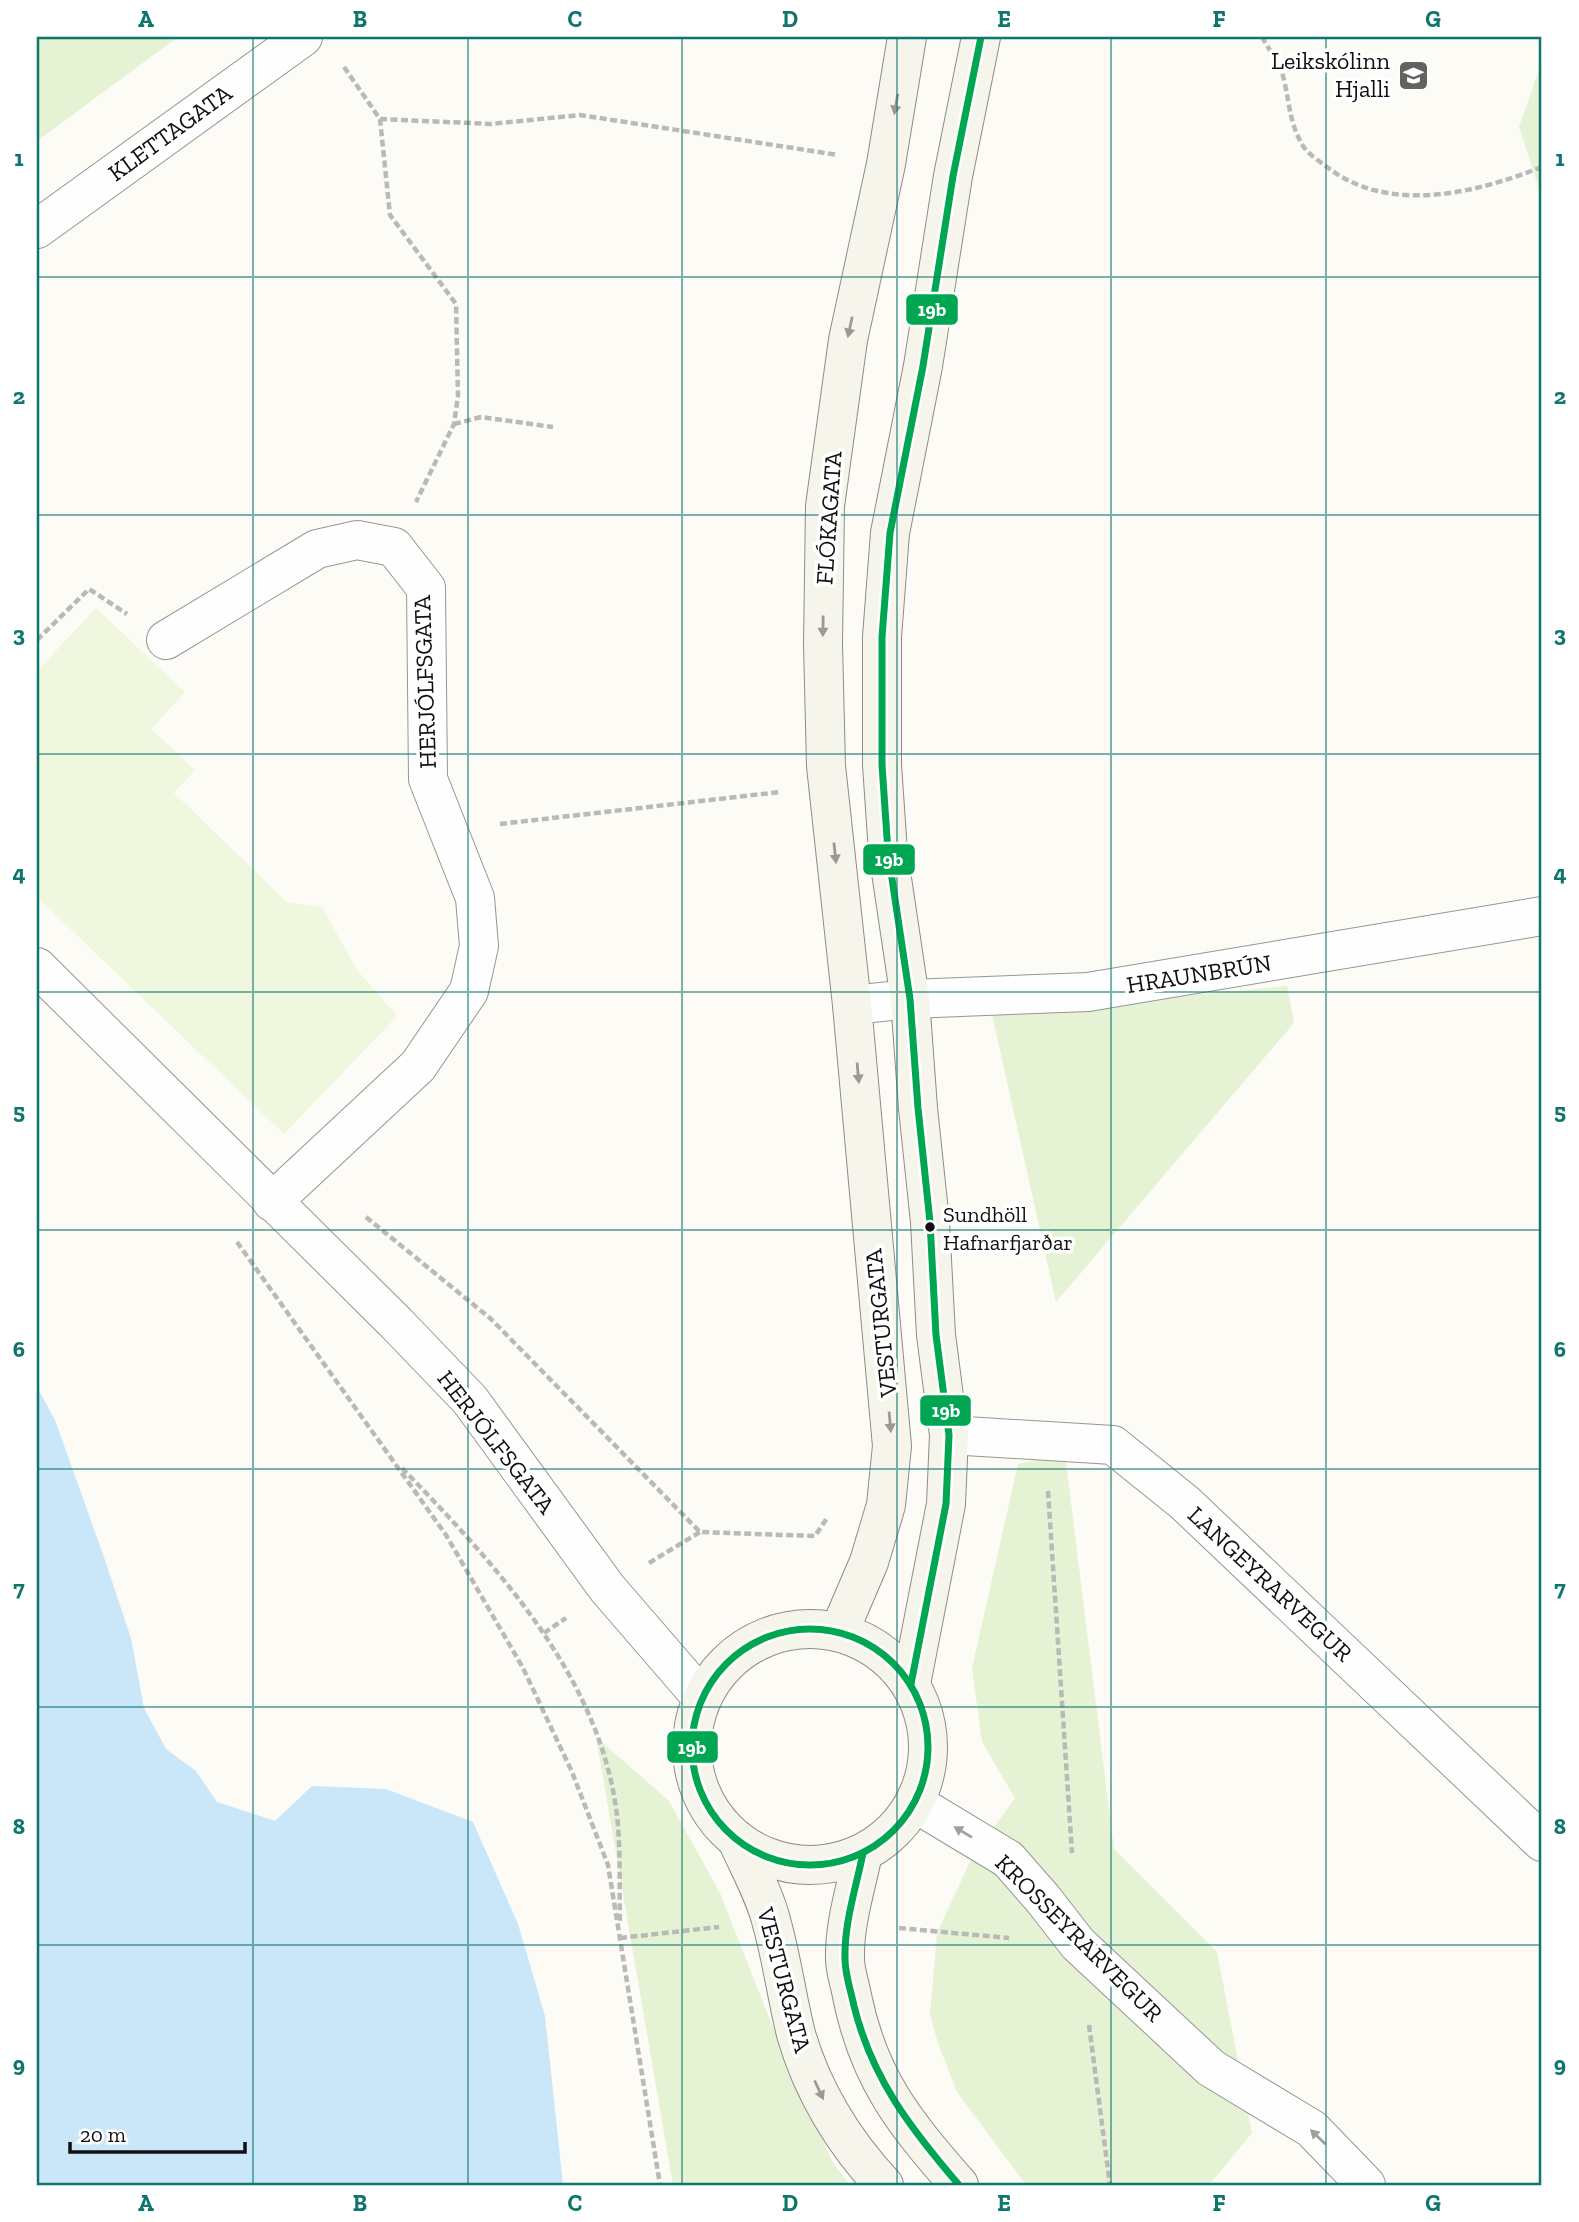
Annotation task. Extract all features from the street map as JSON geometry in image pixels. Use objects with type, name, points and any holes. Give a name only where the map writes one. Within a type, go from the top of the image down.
[{"type":"main road","name":"FLÓKAGATA","points":[[852,1005],[826,766],[823,644],[825,506],[848,340],[886,164],[907,37]]},
{"type":"main road","points":[[911,1684],[946,1504],[949,1435],[936,1335],[930,1222],[910,999],[888,852],[882,765],[882,637],[890,533],[923,366],[953,176],[981,37]]},
{"type":"main road","name":"VESTURGATA","points":[[839,1632],[869,1562],[886,1506],[892,1446],[852,1005]]},
{"type":"main road","points":[[798,1629],[839,1632],[867,1643],[892,1661],[911,1684],[924,1713],[929,1744],[925,1774],[915,1803],[893,1832],[863,1853],[831,1863],[798,1865],[766,1857],[737,1840],[710,1811],[695,1776],[692,1736],[702,1698],[725,1664],[758,1640],[798,1629]]},
{"type":"main road","name":"VESTURGATA","points":[[737,1840],[771,1921],[797,2036],[812,2075],[830,2113],[861,2162],[884,2185]]},
{"type":"main road","points":[[863,1853],[848,1924],[845,1961],[857,2019],[883,2087],[911,2129],[959,2185]]},
{"type":"street","name":"KLETTAGATA","points":[[37,229],[303,37]]},
{"type":"street","points":[[166,640],[317,548],[356,540],[394,547]]},
{"type":"street","name":"HERJÓLFSGATA","points":[[272,1202],[418,1066],[469,991],[479,946],[475,898],[428,779],[426,589],[394,547]]},
{"type":"street","name":"HRAUNBRÚN","points":[[852,1005],[910,999],[1088,992],[1542,916]]},
{"type":"street","name":"HERJÓLFSGATA","points":[[37,968],[134,1061],[470,1400],[607,1588],[702,1698]]},
{"type":"street","name":"LANGEYRARVEGUR","points":[[949,1435],[1113,1445],[1175,1494],[1542,1842]]},
{"type":"street","name":"KROSSEYRARVEGUR","points":[[915,1803],[1008,1859],[1078,1944],[1210,2068],[1312,2129],[1366,2185]]},
{"type":"path","points":[[1262,37],[1283,77],[1289,115],[1304,149],[1336,174],[1374,190],[1427,197],[1479,187],[1542,167]]},
{"type":"path","points":[[338,57],[380,119],[390,215],[456,304],[458,396],[454,424],[394,547]]},
{"type":"path","points":[[380,119],[491,124],[580,115],[841,155]]},
{"type":"path","points":[[454,424],[481,417],[553,427]]},
{"type":"path","points":[[37,640],[89,589],[166,640]]},
{"type":"path","points":[[447,830],[791,791]]},
{"type":"path","points":[[307,1169],[491,1320],[701,1532],[815,1536],[829,1516]]},
{"type":"path","points":[[235,1238],[446,1535],[523,1668],[572,1772],[608,1865],[660,2185]]},
{"type":"path","points":[[1045,1441],[1072,1860]]},
{"type":"path","points":[[390,1454],[460,1528],[516,1595],[568,1674],[601,1751],[611,1784],[617,1816],[620,1938]]},
{"type":"path","points":[[1088,2024],[1110,2185]]},
{"type":"green space","points":[[37,37],[178,37],[37,141]]},
{"type":"green space","points":[[1542,61],[1542,198],[1519,127]]},
{"type":"green space","points":[[96,608],[185,692],[151,729],[195,770],[174,793],[288,903],[322,907],[357,970],[397,1016],[284,1134],[37,897],[37,671]]},
{"type":"green space","points":[[1287,986],[1294,1023],[1056,1302],[992,1014]]},
{"type":"green space","points":[[1065,1454],[1114,1849],[1217,1952],[1252,2133],[1209,2185],[1026,2185],[957,2092],[930,2015],[937,1933],[972,1857],[1015,1798],[982,1742],[972,1668],[1018,1464]]},
{"type":"green space","points":[[596,1737],[669,1801],[720,1893],[770,2020],[833,2163],[850,2185],[673,2185]]},
{"type":"water","points":[[37,1387],[55,1420],[131,1638],[144,1708],[166,1749],[196,1771],[217,1802],[275,1821],[312,1786],[386,1789],[473,1822],[518,1924],[545,2016],[563,2185],[37,2185]]},
{"type":"transit line","name":"19b","points":[[911,1684],[946,1504],[949,1435],[936,1335],[930,1222],[910,999],[888,852],[882,765],[882,637],[890,533],[923,366],[953,176],[981,37]]},
{"type":"transit line","name":"19b","points":[[810,1629],[855,1638],[885,1656],[901,1672],[923,1713],[928,1747],[919,1792],[901,1822],[885,1838],[844,1860],[810,1865],[765,1856],[735,1838],[719,1822],[697,1781],[692,1747],[701,1702],[719,1672],[735,1656],[776,1634],[810,1629]]},
{"type":"transit line","name":"19b","points":[[863,1853],[848,1919],[845,1946],[846,1971],[854,2006],[871,2057],[882,2080],[909,2123],[959,2185]]},
{"type":"place","name":"Leikskólinn Hjalli","points":[[1413,75]]},
{"type":"place","name":"Sundhöll Hafnarfjarðar","points":[[930,1227]]}]
